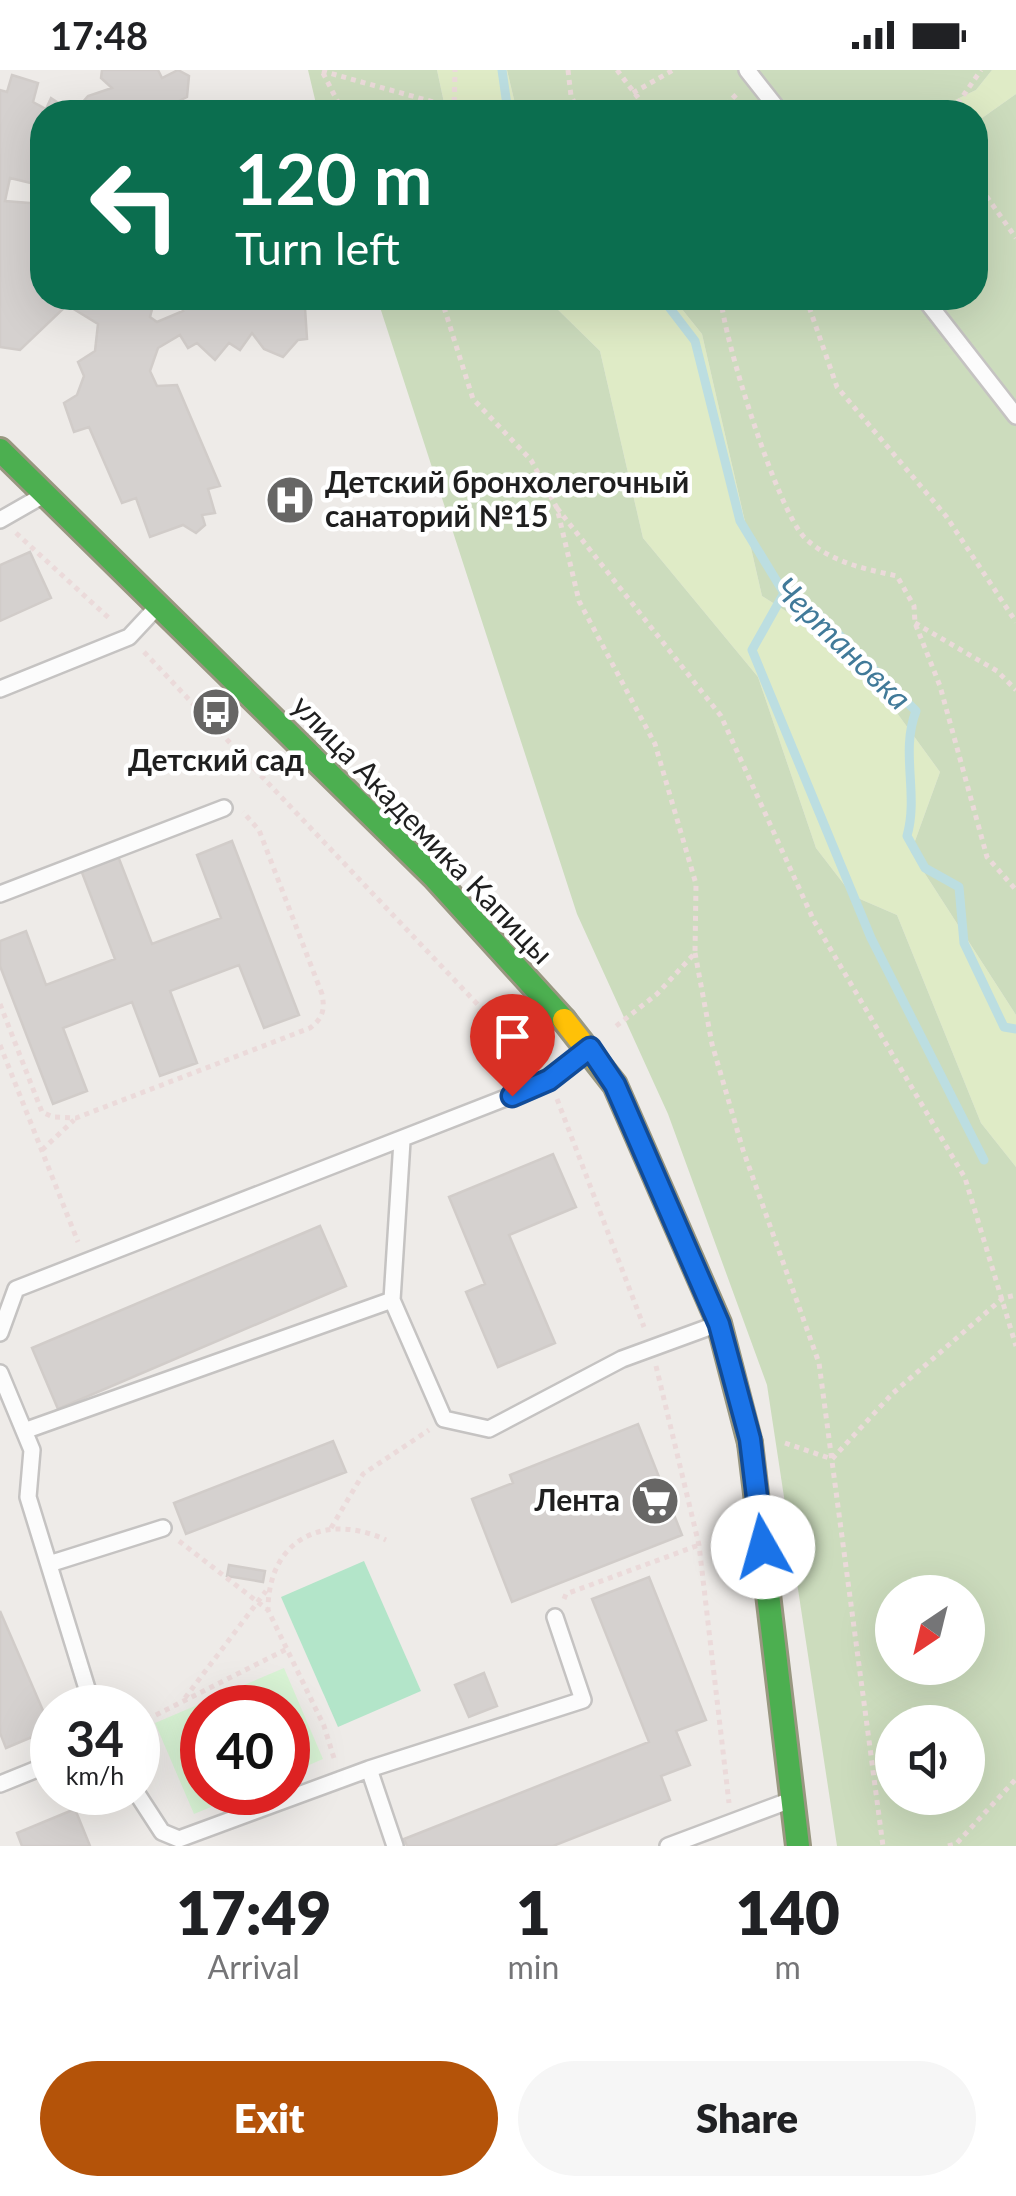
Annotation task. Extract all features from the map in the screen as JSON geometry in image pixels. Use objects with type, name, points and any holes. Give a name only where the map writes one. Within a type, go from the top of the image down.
[{"type":"street","name":"улица Академика Капицы","points":[[0,450],[436,878],[590,1048],[615,1085],[719,1324],[750,1439],[798,1846]]},
{"type":"lane","points":[[747,70],[771,100]]},
{"type":"lane","points":[[933,310],[1016,416]]},
{"type":"lane","points":[[0,520],[46,494]]},
{"type":"lane","points":[[0,689],[129,637],[157,608]]},
{"type":"lane","points":[[0,894],[224,808]]},
{"type":"lane","points":[[0,1333],[16,1289],[402,1141],[549,1080],[590,1048]]},
{"type":"lane","points":[[402,1141],[392,1300],[444,1420],[489,1429],[622,1360],[719,1324]]},
{"type":"lane","points":[[24,1431],[392,1300]]},
{"type":"lane","points":[[0,1373],[32,1450],[28,1496],[86,1685]]},
{"type":"lane","points":[[49,1564],[163,1528]]},
{"type":"lane","points":[[151,1815],[162,1832],[178,1839],[369,1769],[583,1700],[555,1616]]},
{"type":"lane","points":[[369,1769],[394,1846]]},
{"type":"lane","points":[[0,1784],[30,1772]]},
{"type":"lane","points":[[668,1846],[793,1800]]},
{"type":"path","points":[[454,100],[455,70]]},
{"type":"path","points":[[568,70],[573,100]]},
{"type":"path","points":[[616,70],[638,100]]},
{"type":"path","points":[[632,94],[673,70]]},
{"type":"path","points":[[960,100],[980,70]]},
{"type":"path","points":[[322,71],[420,100]]},
{"type":"path","points":[[322,71],[337,100]]},
{"type":"path","points":[[988,198],[1016,238]]},
{"type":"path","points":[[444,310],[473,399],[531,460],[556,508],[721,716],[814,921],[965,1178],[1016,1346]]},
{"type":"path","points":[[724,310],[753,415],[782,500],[804,538],[848,565],[897,576],[914,606],[915,623],[940,686],[987,857],[1016,890]]},
{"type":"path","points":[[810,310],[837,387],[946,516],[1016,622]]},
{"type":"path","points":[[556,508],[579,601],[655,744],[696,884],[694,953],[712,1044],[743,1150],[820,1363],[883,1846]]},
{"type":"path","points":[[915,623],[997,672],[1016,690]]},
{"type":"path","points":[[0,1004],[42,1112],[53,1118],[76,1118],[310,1028],[320,1020],[322,994],[259,830],[251,817],[224,808]]},
{"type":"path","points":[[590,1048],[657,994],[694,953]]},
{"type":"path","points":[[0,1045],[86,1260]]},
{"type":"path","points":[[42,1150],[76,1118]]},
{"type":"path","points":[[832,1459],[892,1394],[1003,1298],[1016,1295]]},
{"type":"path","points":[[331,1528],[363,1474],[444,1420]]},
{"type":"path","points":[[779,1442],[832,1459]]},
{"type":"path","points":[[163,1528],[268,1610]]},
{"type":"path","points":[[195,1685],[268,1588],[279,1560],[302,1538],[331,1528],[360,1528],[386,1540]]},
{"type":"path","points":[[555,1616],[566,1594],[698,1545]]},
{"type":"path","points":[[268,1588],[268,1610],[324,1726],[340,1780]]},
{"type":"path","points":[[214,1685],[287,1649]]},
{"type":"path","points":[[948,1846],[956,1844],[1016,1779]]},
{"type":"green space","points":[[308,70],[437,70],[443,100],[315,100]]},
{"type":"green space","points":[[437,70],[507,70],[514,100],[443,100]]},
{"type":"green space","points":[[507,70],[992,70],[976,90],[955,100],[514,100]]},
{"type":"green space","points":[[992,70],[1016,70],[1016,94],[988,114],[988,100],[955,100],[976,90]]},
{"type":"green space","points":[[1016,94],[1016,1015],[911,852],[940,772],[854,654],[762,596],[702,334],[683,310],[988,310],[988,114]]},
{"type":"green space","points":[[381,310],[558,310],[600,351],[643,538],[758,677],[816,848],[853,896],[897,915],[981,1123],[1016,1167],[1016,1846],[837,1846],[767,1385],[668,1114],[577,914]]},
{"type":"green space","points":[[558,310],[683,310],[702,334],[762,596],[854,654],[940,772],[911,852],[1016,1015],[1016,1167],[981,1123],[897,915],[853,896],[816,848],[758,677],[643,538],[600,351]]},
{"type":"green space","points":[[364,1561],[421,1691],[338,1727],[281,1597]]},
{"type":"green space","points":[[284,1668],[291,1685],[244,1685]]},
{"type":"green space","points":[[180,1712],[180,1781],[160,1735],[160,1721]]},
{"type":"green space","points":[[310,1729],[323,1759],[310,1765]]},
{"type":"building","points":[[102,70],[158,70],[162,78],[178,70],[189,76],[187,97],[84,100],[112,88],[101,78]]},
{"type":"building","points":[[12,75],[38,83],[34,100],[30,100],[30,183],[10,178],[5,201],[30,203],[30,310],[62,310],[20,350],[0,347],[0,90],[7,92]]},
{"type":"building","points":[[75,310],[152,310],[150,317],[157,322],[183,310],[305,310],[307,339],[298,340],[283,357],[264,349],[252,333],[240,350],[229,343],[215,360],[197,343],[188,348],[180,335],[158,348],[150,371],[157,386],[177,385],[220,486],[208,489],[215,513],[202,515],[205,525],[196,533],[183,525],[150,537],[136,498],[122,503],[89,427],[74,432],[64,403],[77,395],[84,376],[78,362],[95,351],[98,324]]},
{"type":"building","points":[[30,552],[51,598],[0,621],[0,565]]},
{"type":"building","points":[[232,841],[299,1015],[264,1028],[239,965],[170,991],[197,1063],[160,1076],[132,1002],[63,1028],[87,1091],[53,1104],[0,966],[0,941],[26,931],[46,985],[115,959],[81,870],[118,856],[152,944],[221,918],[197,855]]},
{"type":"building","points":[[553,1154],[576,1207],[509,1235],[555,1343],[498,1367],[466,1292],[485,1284],[449,1197]]},
{"type":"building","points":[[320,1226],[346,1286],[58,1409],[32,1348]]},
{"type":"building","points":[[638,1424],[682,1535],[512,1602],[472,1499],[513,1483],[510,1475]]},
{"type":"building","points":[[333,1441],[346,1472],[186,1534],[174,1503]]},
{"type":"building","points":[[229,1565],[265,1571],[263,1582],[227,1576]]},
{"type":"building","points":[[649,1577],[706,1720],[676,1731],[690,1765],[661,1776],[670,1800],[553,1846],[407,1846],[404,1839],[649,1742],[592,1599]]},
{"type":"building","points":[[0,1611],[32,1685],[30,1738],[6,1748],[0,1733]]},
{"type":"building","points":[[484,1673],[497,1706],[469,1717],[455,1685]]},
{"type":"building","points":[[60,1815],[77,1815],[90,1846],[22,1846],[17,1833]]},
{"type":"waterway","name":"Чертановка","points":[[502,70],[506,100]]},
{"type":"waterway","name":"Чертановка","points":[[671,310],[695,341],[740,521],[784,593],[818,614],[916,711],[910,742],[911,805],[907,836],[925,868],[959,887],[964,943],[1004,1027],[1016,1029]]},
{"type":"waterway","points":[[784,593],[752,650],[871,938],[984,1160]]},
{"type":"traffic: fast","points":[[0,450],[435,878],[564,1020]]},
{"type":"traffic: fast","points":[[750,1443],[798,1846]]},
{"type":"traffic: slow","points":[[564,1020],[615,1085],[719,1323],[750,1443]]},
{"type":"place","name":"Детский бронхолегочный санаторий №15","points":[[290,500]]},
{"type":"place","name":"Детский сад","points":[[216,712]]},
{"type":"place","name":"Лента","points":[[655,1501]]},
{"type":"route","points":[[512,1096],[549,1080],[590,1048],[615,1085],[719,1324],[750,1439],[763,1547]]}]
